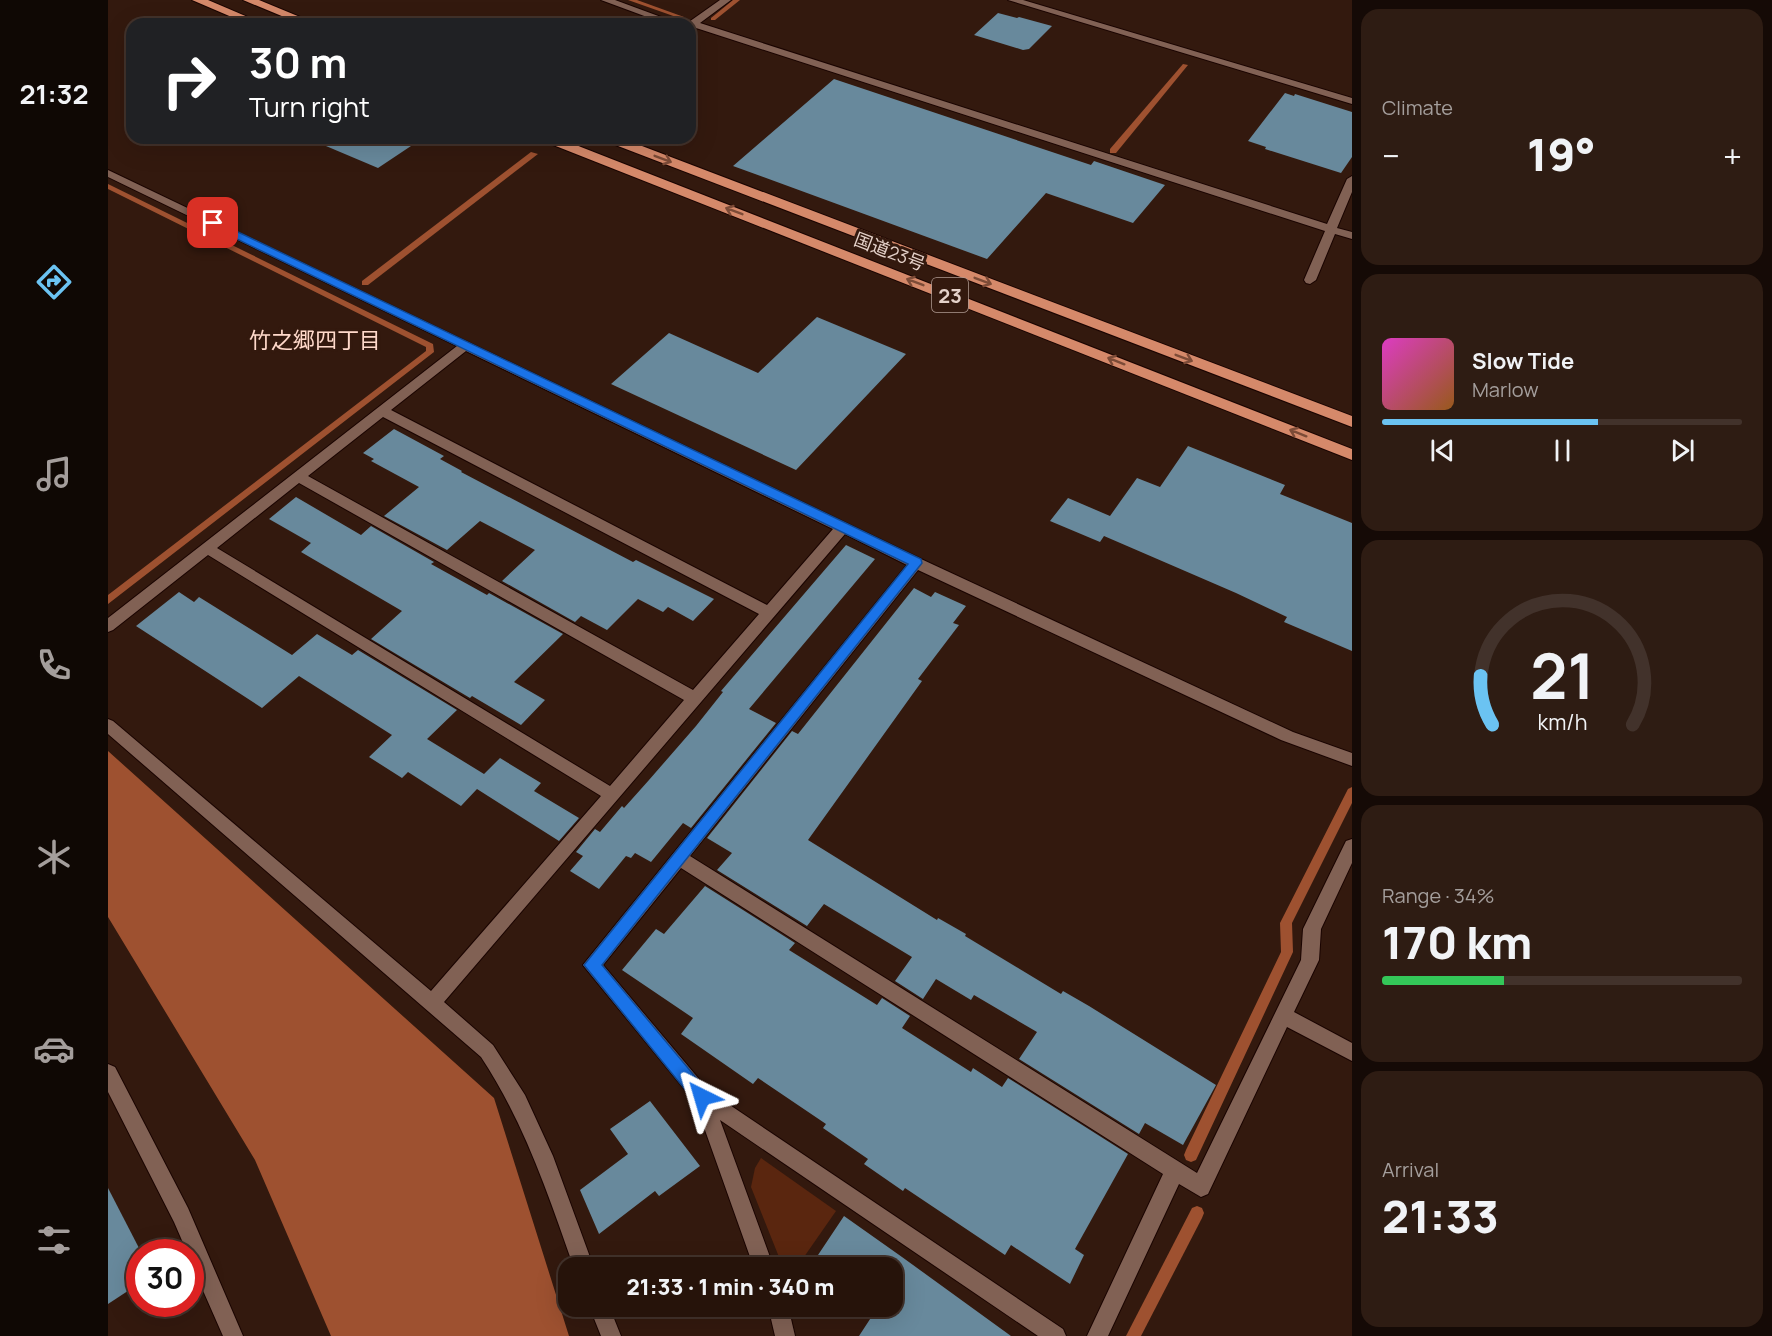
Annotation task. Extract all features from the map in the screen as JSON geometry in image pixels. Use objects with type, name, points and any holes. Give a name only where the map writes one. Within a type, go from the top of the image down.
[{"type":"highway","points":[[198,0],[243,18]]},
{"type":"highway","points":[[249,0],[296,18]]},
{"type":"highway","name":"国道23号","points":[[562,144],[1352,454]]},
{"type":"highway","name":"国道23号","points":[[625,144],[1352,422]]},
{"type":"street","points":[[606,0],[658,18]]},
{"type":"street","points":[[696,22],[726,0]]},
{"type":"street","points":[[1013,0],[1352,101]]},
{"type":"street","points":[[696,26],[1352,236]]},
{"type":"street","points":[[108,173],[916,563],[1287,736],[1352,760]]},
{"type":"street","points":[[1310,280],[1352,179]]},
{"type":"street","points":[[108,626],[465,345]]},
{"type":"street","points":[[382,411],[770,613]]},
{"type":"street","points":[[298,477],[695,699]]},
{"type":"street","points":[[432,1003],[843,527]]},
{"type":"street","points":[[207,548],[612,795]]},
{"type":"street","points":[[916,563],[592,965],[702,1097],[1056,1336]]},
{"type":"street","points":[[108,725],[487,1051],[502,1071],[530,1125],[581,1257]]},
{"type":"street","points":[[679,858],[1201,1187],[1310,960],[1312,929],[1352,846]]},
{"type":"street","points":[[1283,1016],[1352,1052]]},
{"type":"street","points":[[108,1073],[182,1215],[233,1336]]},
{"type":"street","points":[[702,1097],[760,1257]]},
{"type":"street","points":[[1097,1336],[1175,1170]]},
{"type":"street","points":[[604,1317],[611,1336]]},
{"type":"street","points":[[781,1317],[785,1336]]},
{"type":"shaded area","points":[[108,751],[494,1098],[558,1301],[558,1317],[563,1317],[569,1336],[331,1336],[255,1160],[108,917]]},
{"type":"shaded area","points":[[761,1158],[836,1211],[804,1257],[779,1257],[751,1187],[755,1168]]},
{"type":"building","points":[[998,13],[1052,26],[1029,49],[1023,50],[974,35]]},
{"type":"building","points":[[834,79],[1091,165],[1094,161],[1165,185],[1133,223],[1046,193],[987,259],[733,166]]},
{"type":"building","points":[[1285,93],[1352,112],[1352,157],[1341,173],[1265,149],[1266,147],[1248,141]]},
{"type":"building","points":[[321,144],[414,144],[378,168]]},
{"type":"building","points":[[817,317],[906,354],[796,470],[611,384],[669,333],[758,373]]},
{"type":"building","points":[[394,429],[444,456],[440,459],[461,472],[633,562],[636,560],[714,599],[693,621],[668,607],[663,612],[638,599],[607,630],[581,616],[575,622],[502,581],[535,550],[480,521],[447,550],[384,516],[419,487],[371,461],[374,459],[363,453]]},
{"type":"building","points":[[1188,446],[1285,485],[1280,494],[1352,523],[1352,651],[1284,622],[1287,617],[1236,593],[1104,536],[1100,542],[1050,521],[1068,498],[1110,516],[1137,478],[1160,487]]},
{"type":"building","points":[[296,497],[361,535],[371,526],[434,562],[431,564],[563,634],[514,682],[545,700],[521,725],[472,696],[470,698],[371,639],[402,611],[301,552],[311,543],[269,519]]},
{"type":"building","points":[[846,545],[875,559],[749,709],[776,723],[691,828],[683,823],[651,862],[635,853],[631,858],[626,856],[599,889],[570,871],[583,856],[576,852],[595,829],[600,832],[622,806],[624,808],[649,780],[696,726],[723,692],[721,691]]},
{"type":"building","points":[[914,588],[931,597],[935,592],[966,606],[953,623],[959,625],[918,679],[922,681],[808,840],[937,920],[938,918],[966,934],[965,936],[1061,994],[1063,991],[1089,1006],[1216,1085],[1183,1145],[1145,1123],[1139,1134],[1019,1059],[1037,1032],[974,995],[971,1000],[936,979],[923,999],[895,981],[912,957],[824,904],[807,926],[717,870],[732,853],[707,838],[792,731],[798,734]]},
{"type":"building","points":[[179,592],[194,602],[199,597],[292,655],[317,634],[352,655],[358,650],[457,710],[427,739],[484,774],[500,758],[541,783],[534,791],[579,818],[559,841],[477,789],[461,806],[408,772],[402,778],[369,757],[392,735],[299,676],[262,708],[136,626]]},
{"type":"building","points":[[705,886],[795,943],[789,950],[877,1005],[882,998],[910,1016],[902,1028],[971,1072],[973,1068],[1002,1087],[1008,1078],[1128,1154],[1075,1249],[1084,1255],[1070,1284],[1011,1245],[1005,1255],[905,1188],[903,1191],[864,1164],[868,1159],[823,1128],[826,1124],[758,1078],[753,1084],[681,1034],[693,1018],[622,970],[656,929],[664,934]]},
{"type":"building","points":[[650,1101],[700,1166],[659,1196],[655,1191],[599,1234],[580,1190],[628,1154],[610,1129]]},
{"type":"building","points":[[108,1188],[134,1239],[126,1239],[126,1292],[108,1304]]},
{"type":"building","points":[[844,1216],[902,1257],[817,1257]]},
{"type":"building","points":[[903,1258],[1011,1336],[859,1336],[871,1317],[903,1317]]},
{"type":"waterway","points":[[631,0],[681,17]]},
{"type":"waterway","points":[[713,19],[737,0]]},
{"type":"waterway","points":[[1113,151],[1185,65]]},
{"type":"waterway","points":[[365,283],[534,154]]},
{"type":"waterway","points":[[108,186],[430,346],[430,352],[108,600]]},
{"type":"waterway","points":[[1191,1155],[1287,952],[1286,923],[1352,792]]},
{"type":"waterway","points":[[1133,1336],[1197,1213]]},
{"type":"district","name":"竹之郷四丁目","points":[[315,340]]},
{"type":"route","points":[[213,223],[916,563],[592,965],[702,1097]]}]
